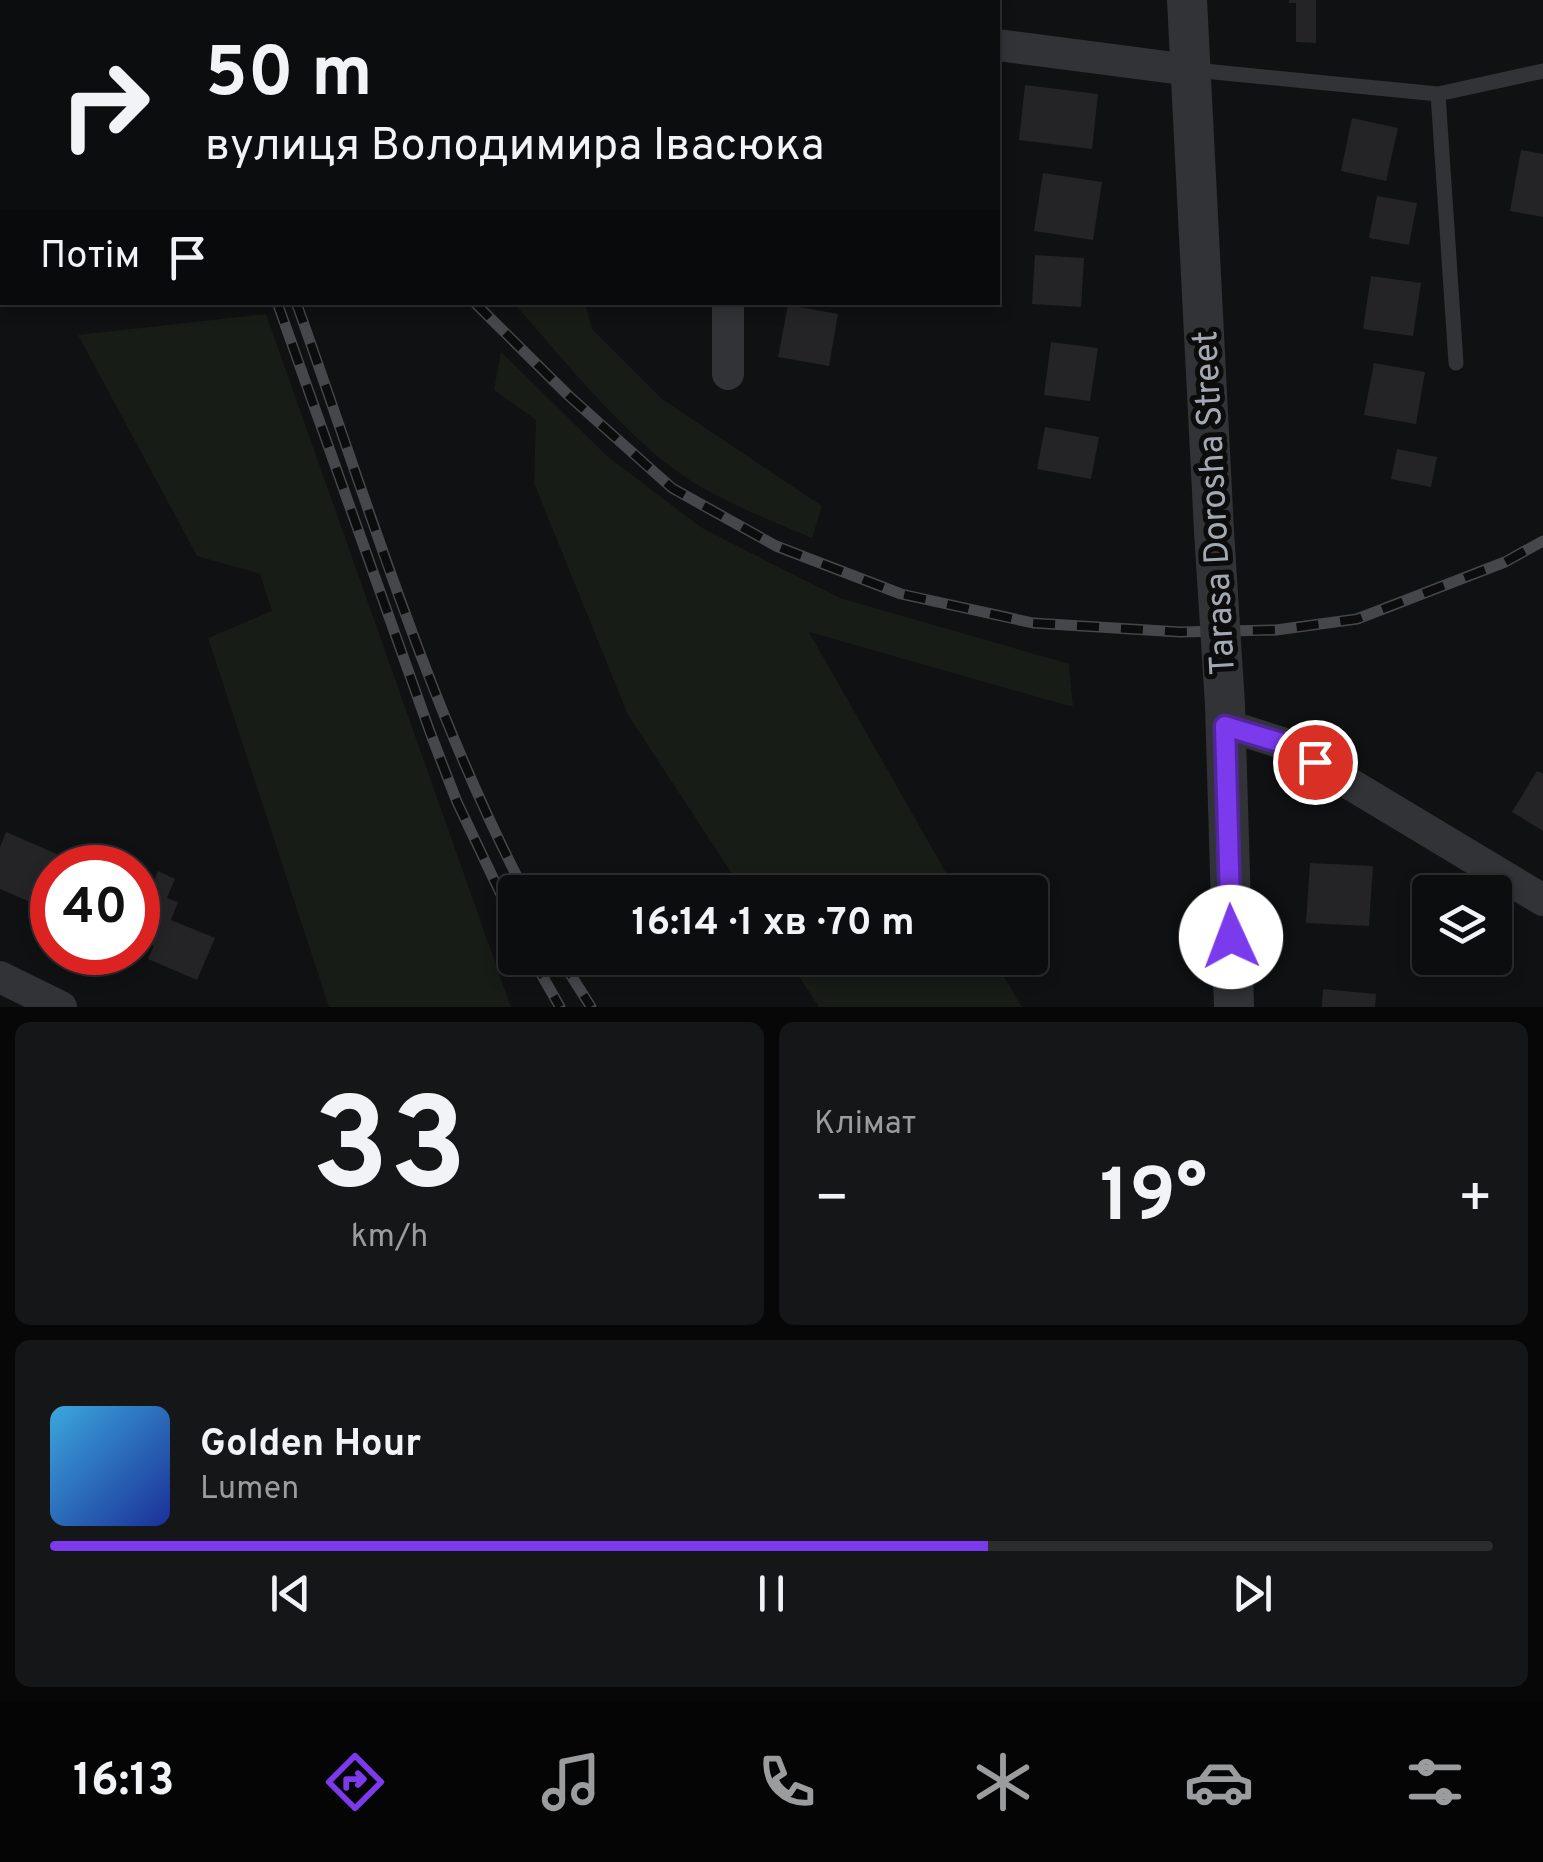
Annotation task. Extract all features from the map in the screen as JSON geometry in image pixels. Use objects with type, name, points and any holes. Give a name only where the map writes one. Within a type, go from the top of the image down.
[{"type":"street","name":"Tarasa Dorosha Street","points":[[1188,0],[1225,715],[1234,1007]]},
{"type":"street","points":[[1000,45],[1190,70]]},
{"type":"street","points":[[728,305],[728,374]]},
{"type":"street","points":[[1225,715],[1282,743],[1543,900]]},
{"type":"street","points":[[0,977],[61,1007]]},
{"type":"lane","points":[[1190,70],[1438,94],[1543,70]]},
{"type":"lane","points":[[1438,94],[1456,363]]},
{"type":"shaded area","points":[[516,305],[586,305],[592,329],[662,399],[822,506],[812,538],[715,495],[679,473],[642,442]]},
{"type":"shaded area","points":[[266,314],[511,1007],[329,1007],[208,638],[272,611],[260,574],[197,556],[78,335]]},
{"type":"shaded area","points":[[501,352],[607,456],[702,528],[840,598],[1069,664],[1073,707],[809,632],[947,875],[733,875],[628,715],[534,483],[536,420],[494,390]]},
{"type":"shaded area","points":[[798,975],[1003,975],[1022,1007],[819,1007]]},
{"type":"building","points":[[1289,0],[1316,0],[1316,43],[1296,42],[1296,3]]},
{"type":"building","points":[[1025,85],[1098,94],[1092,149],[1019,140]]},
{"type":"building","points":[[1352,118],[1398,128],[1386,181],[1341,171]]},
{"type":"building","points":[[1521,150],[1543,154],[1543,217],[1510,211]]},
{"type":"building","points":[[1043,173],[1102,182],[1093,240],[1034,231]]},
{"type":"building","points":[[1377,196],[1417,203],[1409,245],[1369,238]]},
{"type":"building","points":[[1035,255],[1084,258],[1081,307],[1032,304]]},
{"type":"building","points":[[1371,276],[1421,283],[1413,336],[1363,329]]},
{"type":"building","points":[[788,305],[838,314],[829,366],[778,357]]},
{"type":"building","points":[[1051,342],[1098,348],[1090,401],[1044,395]]},
{"type":"building","points":[[1374,363],[1425,372],[1416,424],[1364,415]]},
{"type":"building","points":[[1045,427],[1099,437],[1091,479],[1037,469]]},
{"type":"building","points":[[1397,449],[1437,457],[1431,487],[1391,479]]},
{"type":"building","points":[[1537,771],[1543,774],[1543,831],[1512,812]]},
{"type":"building","points":[[6,832],[36,845],[30,845],[30,902],[0,889],[0,847]]},
{"type":"building","points":[[1310,863],[1373,866],[1369,926],[1306,923]]},
{"type":"building","points":[[160,872],[175,879],[167,898],[178,902],[171,920],[215,938],[197,980],[160,964]]},
{"type":"building","points":[[1323,989],[1376,994],[1375,1007],[1322,1007]]},
{"type":"railway","points":[[278,305],[430,732],[457,802],[498,888]]},
{"type":"railway","points":[[297,305],[429,676],[517,875]]},
{"type":"railway","points":[[477,305],[569,396],[672,488],[776,546],[901,594],[1033,623],[1180,632],[1276,630],[1357,619],[1505,562],[1543,541]]},
{"type":"railway","points":[[542,975],[560,1007]]},
{"type":"railway","points":[[571,975],[591,1007]]},
{"type":"route","points":[[1231,937],[1225,726],[1282,743],[1315,762]]}]
